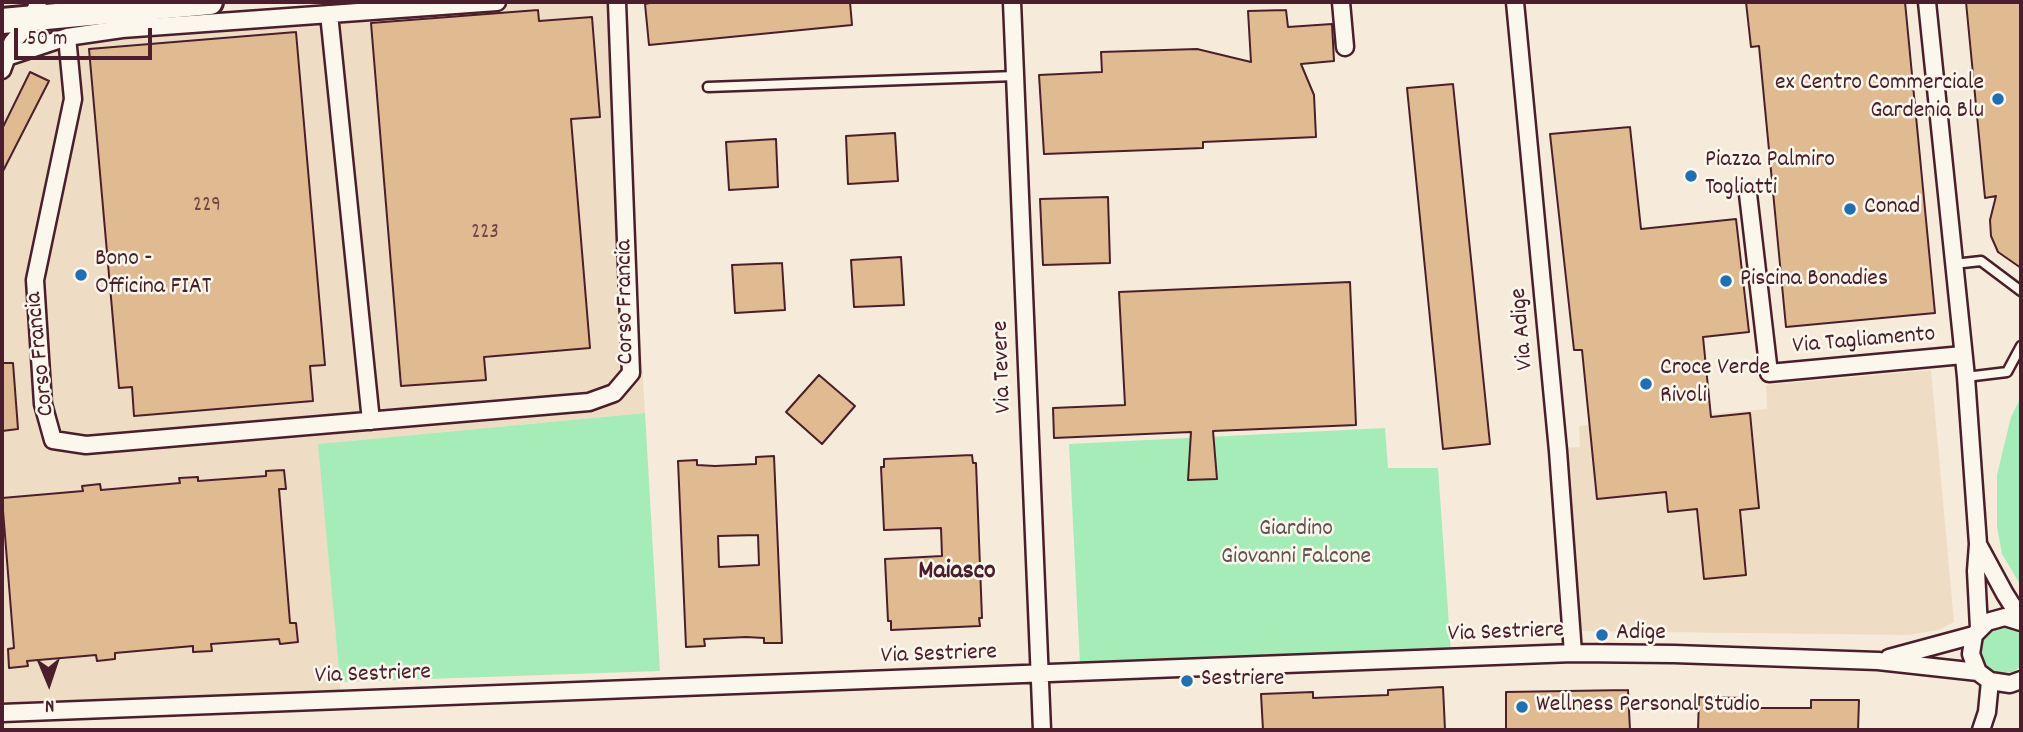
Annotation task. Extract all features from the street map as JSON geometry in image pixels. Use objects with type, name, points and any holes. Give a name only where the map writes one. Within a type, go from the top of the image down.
[{"type":"main road","points":[[2,21],[36,10],[210,2]]},
{"type":"street","points":[[4,64],[67,37],[122,29],[497,2]]},
{"type":"street","name":"Corso Francia","points":[[67,37],[73,99],[35,280],[43,404],[53,440],[86,445],[589,402],[614,393],[631,373],[617,2]]},
{"type":"street","name":"Via Tevere","points":[[1012,2],[1042,730]]},
{"type":"street","points":[[1341,2],[1345,47]]},
{"type":"street","name":"Via Adige","points":[[1515,2],[1558,451],[1573,653]]},
{"type":"street","name":"Via Tagliamento","points":[[1927,2],[1966,377],[1978,544],[1977,631],[1970,654],[1984,677],[1987,712],[1981,730]]},
{"type":"street","points":[[4,64],[12,43],[36,10]]},
{"type":"street","points":[[329,14],[371,421]]},
{"type":"street","name":"Via Tagliamento","points":[[1748,194],[1769,373],[1963,355]]},
{"type":"street","name":"Via Tagliamento","points":[[1978,544],[2021,620]]},
{"type":"street","name":"Via Sestriere","points":[[1878,661],[1977,631],[1996,618],[2021,620]]},
{"type":"street","name":"Via Sestriere","points":[[2,713],[1573,653],[1878,661],[1984,677],[2010,684],[2021,680]]},
{"type":"lane","points":[[708,87],[1015,76]]},
{"type":"lane","points":[[1954,264],[1982,261],[2021,291]]},
{"type":"lane","points":[[1966,377],[2007,372],[2021,345]]},
{"type":"shaded area","points":[[477,2],[620,2],[645,413],[319,444],[341,696],[2,710],[2,76],[15,42],[30,34]]},
{"type":"shaded area","points":[[1931,370],[1954,622],[1938,630],[1908,635],[1576,631],[1560,448],[1580,447],[1579,426],[1767,409],[1766,385]]},
{"type":"green space","points":[[2021,397],[2021,586],[2002,554],[1997,527],[1997,475],[2011,417]]},
{"type":"green space","points":[[645,413],[660,671],[340,682],[318,444]]},
{"type":"green space","name":"Giardino Giovanni Falcone","points":[[1385,428],[1388,468],[1438,468],[1451,654],[1080,664],[1069,444]]},
{"type":"green space","points":[[2005,627],[2021,635],[2021,666],[2013,672],[1998,674],[1985,665],[1980,650],[1981,643],[1990,631]]},
{"type":"building","points":[[850,2],[852,25],[649,45],[645,4]]},
{"type":"building","name":"Conad","points":[[1746,2],[1905,2],[1935,313],[1786,327],[1759,46],[1751,47]]},
{"type":"building","name":"ex Centro Commerciale Gardenia Blu","points":[[1966,2],[2021,2],[2021,268],[1998,252],[1991,236],[1990,220],[1996,196],[1985,198]]},
{"type":"building","points":[[538,10],[539,21],[592,17],[600,117],[571,119],[590,348],[484,357],[486,380],[401,386],[371,23]]},
{"type":"building","points":[[1286,10],[1288,27],[1332,24],[1334,61],[1301,64],[1314,95],[1316,137],[1203,142],[1203,148],[1044,154],[1039,75],[1102,72],[1101,52],[1197,49],[1251,62],[1248,11]]},
{"type":"building","points":[[296,32],[325,365],[310,366],[313,401],[134,416],[132,387],[119,388],[89,49]]},
{"type":"building","points":[[30,72],[49,81],[2,173],[2,129]]},
{"type":"building","points":[[1453,84],[1490,444],[1443,449],[1407,88]]},
{"type":"building","points":[[1630,127],[1641,229],[1736,219],[1749,332],[1703,337],[1711,417],[1750,413],[1759,508],[1740,510],[1746,575],[1704,579],[1697,509],[1668,512],[1666,492],[1597,499],[1582,350],[1574,350],[1550,134]]},
{"type":"building","points":[[895,133],[898,181],[848,184],[846,136]]},
{"type":"building","points":[[776,139],[778,187],[729,190],[726,142]]},
{"type":"building","points":[[1108,197],[1110,263],[1043,265],[1040,199]]},
{"type":"building","points":[[901,257],[904,305],[854,307],[851,260]]},
{"type":"building","points":[[782,263],[785,310],[735,313],[732,265]]},
{"type":"building","points":[[1350,282],[1356,425],[1213,431],[1217,479],[1188,480],[1191,432],[1054,438],[1053,408],[1125,405],[1119,292]]},
{"type":"building","points":[[2,363],[13,363],[18,429],[2,431]]},
{"type":"building","points":[[819,375],[855,406],[822,444],[786,412]]},
{"type":"building","points":[[972,455],[973,463],[976,463],[982,618],[979,618],[980,626],[891,630],[891,621],[888,621],[885,559],[942,556],[941,528],[884,530],[881,467],[884,467],[884,459]]},
{"type":"building","points":[[774,456],[782,643],[764,643],[764,638],[746,637],[704,639],[705,646],[686,647],[678,461],[697,460],[697,465],[715,466],[756,464],[756,457]],"holes":[[[758,535],[759,565],[719,567],[718,536]]]},
{"type":"building","points":[[284,470],[286,489],[279,489],[290,623],[296,623],[298,642],[280,644],[279,639],[211,644],[212,651],[193,652],[193,646],[115,653],[115,659],[97,661],[96,655],[27,661],[28,666],[9,668],[8,649],[14,648],[2,498],[83,491],[82,486],[100,484],[101,490],[180,483],[179,478],[198,477],[198,481],[266,476],[266,471]]},
{"type":"building","points":[[1443,687],[1445,730],[1263,730],[1261,694],[1313,692],[1313,698],[1388,695],[1388,690]]},
{"type":"building","points":[[1628,690],[1630,730],[1506,730],[1506,692]]},
{"type":"building","points":[[1699,697],[1744,698],[1744,708],[1811,708],[1811,700],[1859,700],[1858,730],[1698,730]]},
{"type":"place","name":"ex Centro Commerciale Gardenia Blu","points":[[1998,99]]},
{"type":"place","name":"Piazza Palmiro Togliatti","points":[[1691,176]]},
{"type":"place","name":"Conad","points":[[1850,209]]},
{"type":"place","name":"Bono - Officina FIAT","points":[[81,275]]},
{"type":"place","name":"Piscina Bonadies","points":[[1726,281]]},
{"type":"place","name":"Croce Verde Rivoli","points":[[1646,384]]},
{"type":"place","name":"Adige","points":[[1602,635]]},
{"type":"place","name":"Sestriere","points":[[1187,681]]},
{"type":"place","name":"Wellness Personal Studio","points":[[1522,707]]},
{"type":"district","name":"Maiasco","points":[[957,573]]}]
